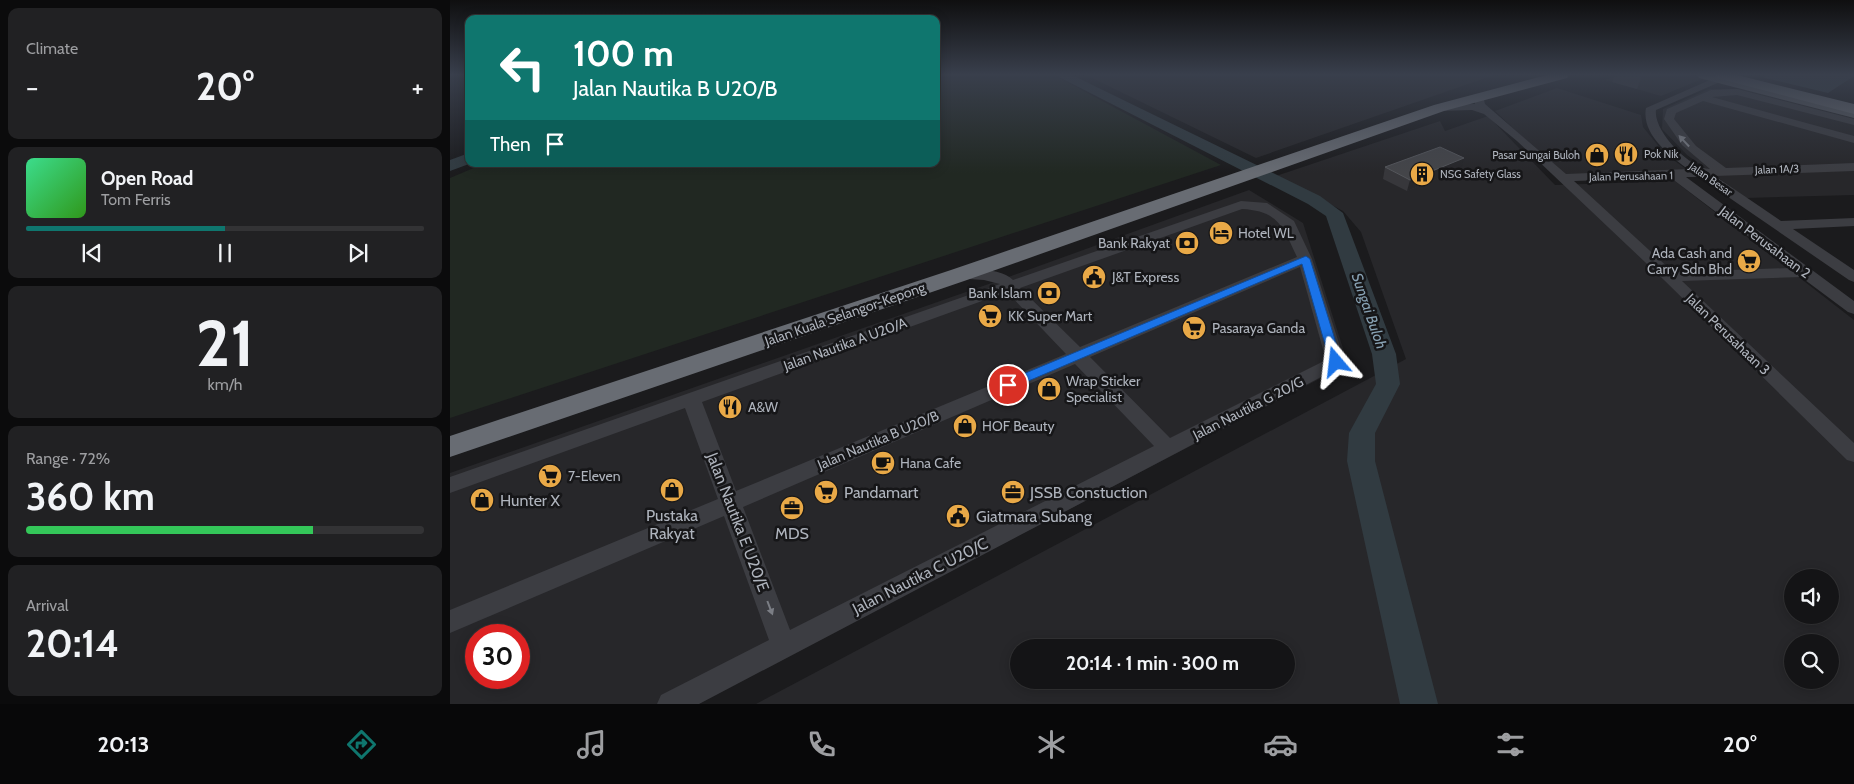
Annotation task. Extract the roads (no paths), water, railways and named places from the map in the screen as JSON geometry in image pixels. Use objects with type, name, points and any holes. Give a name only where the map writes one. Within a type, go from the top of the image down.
[{"type":"highway","points":[[1234,176],[1430,108]]},
{"type":"highway","name":"Jalan Kuala Selangor-Kepong","points":[[450,446],[960,275],[1234,176]]},
{"type":"highway","name":"Jalan Kuala Selangor-Kepong","points":[[450,435],[1234,176]]},
{"type":"main road","points":[[1834,108],[1854,114]]},
{"type":"street","points":[[1475,108],[1490,112]]},
{"type":"street","name":"Jalan Perusahaan 3","points":[[1484,108],[1669,277],[1854,454]]},
{"type":"street","name":"Jalan Besar","points":[[1651,108],[1649,114],[1652,127],[1674,154],[1700,172],[1717,176],[1778,225],[1852,274]]},
{"type":"street","points":[[1678,108],[1671,111],[1669,119],[1676,133],[1717,176]]},
{"type":"street","points":[[1737,108],[1854,140]]},
{"type":"street","points":[[1799,108],[1854,122]]},
{"type":"street","name":"Jalan 1A/3","points":[[1717,176],[1854,167]]},
{"type":"street","name":"Jalan Perusahaan 1","points":[[1561,178],[1675,175],[1700,172]]},
{"type":"street","name":"Jalan Perusahaan 2","points":[[1675,175],[1854,309]]},
{"type":"street","name":"Jalan 1A/3","points":[[1717,176],[1854,176]]},
{"type":"street","name":"Jalan Nautika G 20/G","points":[[1169,449],[1336,362],[1306,259],[1287,221],[1262,206],[1241,205]]},
{"type":"street","name":"Jalan Nautika A U20/A","points":[[450,486],[1007,283],[1241,205]]},
{"type":"street","points":[[1778,225],[1854,222]]},
{"type":"street","points":[[1007,283],[1007,266],[1018,255]]},
{"type":"street","name":"Jalan Nautika B U20/B","points":[[450,622],[1306,259]]},
{"type":"street","points":[[1669,277],[1805,272]]},
{"type":"street","points":[[960,275],[984,275],[1007,283],[1169,449]]},
{"type":"street","name":"Jalan Nautika E U20/E","points":[[691,399],[784,646]]},
{"type":"street","name":"Jalan Nautika C U20/C","points":[[671,704],[1169,449]]},
{"type":"waterway","name":"Sungai Buloh","points":[[1128,108],[1314,200],[1334,213],[1384,354],[1388,384],[1362,433],[1361,461],[1419,704]]},
{"type":"waterway","points":[[450,166],[465,160]]},
{"type":"place","name":"Pok Nik","points":[[1626,154]]},
{"type":"place","name":"Pasar Sungai Buloh","points":[[1597,155]]},
{"type":"place","name":"NSG Safety Glass","points":[[1422,174]]},
{"type":"place","name":"Hotel WL","points":[[1221,233]]},
{"type":"place","name":"Bank Rakyat","points":[[1187,243]]},
{"type":"place","name":"Ada Cash and Carry Sdn Bhd","points":[[1749,261]]},
{"type":"place","name":"J&T Express","points":[[1094,277]]},
{"type":"place","name":"Bank Islam","points":[[1049,293]]},
{"type":"place","name":"KK Super Mart","points":[[990,316]]},
{"type":"place","name":"Pasaraya Ganda","points":[[1194,328]]},
{"type":"place","name":"Wrap Sticker Specialist","points":[[1049,389]]},
{"type":"place","name":"A&W","points":[[730,407]]},
{"type":"place","name":"HOF Beauty","points":[[965,426]]},
{"type":"place","name":"Hana Cafe","points":[[883,463]]},
{"type":"place","name":"7-Eleven","points":[[550,476]]},
{"type":"place","name":"Pustaka Rakyat","points":[[672,490]]},
{"type":"place","name":"Pandamart","points":[[826,492]]},
{"type":"place","name":"JSSB Constuction","points":[[1013,492]]},
{"type":"place","name":"Hunter X","points":[[482,500]]},
{"type":"place","name":"MDS","points":[[792,508]]},
{"type":"place","name":"Giatmara Subang","points":[[958,516]]}]
